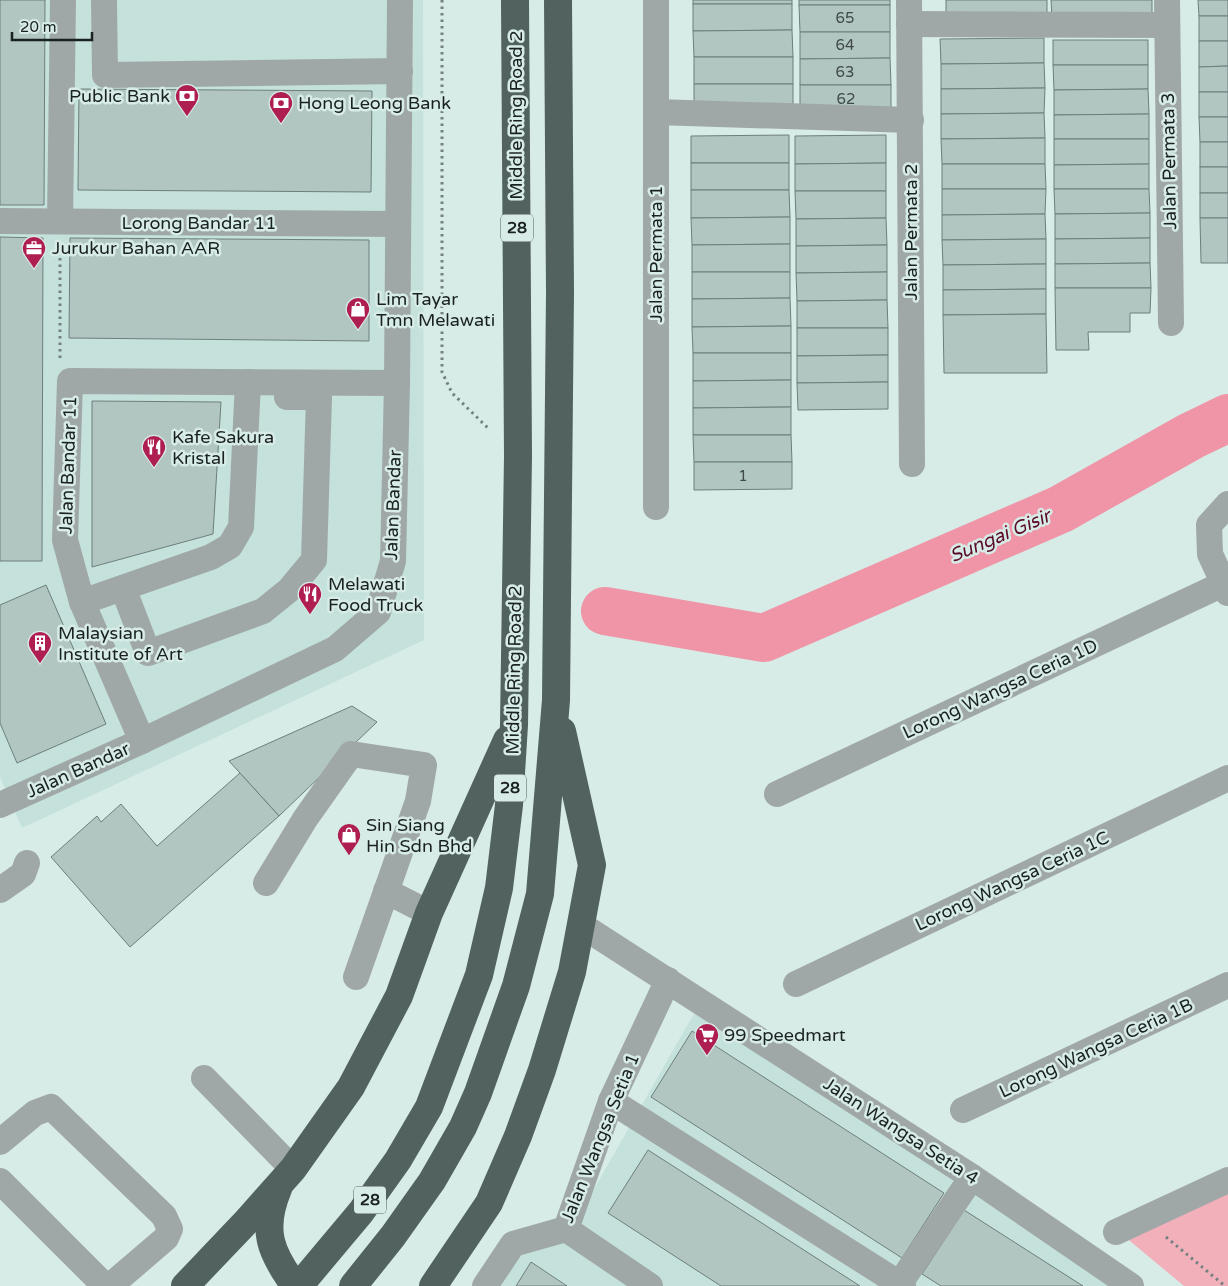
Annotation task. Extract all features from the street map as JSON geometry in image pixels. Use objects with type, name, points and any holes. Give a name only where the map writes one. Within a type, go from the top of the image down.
[{"type":"highway","name":"Middle Ring Road 2","points":[[299,1286],[361,1212],[398,1160],[429,1107],[479,976],[499,888],[509,805],[514,725],[518,456],[515,0]]},
{"type":"highway","name":"28","points":[[353,1286],[393,1236],[432,1181],[463,1127],[478,1093],[516,986],[540,894],[556,700],[560,293],[558,0]]},
{"type":"highway","points":[[433,1286],[489,1203],[518,1136],[542,1070],[569,981],[581,925],[592,866],[556,700]]},
{"type":"highway","points":[[184,1286],[287,1176],[351,1087],[399,996],[428,913],[514,725]]},
{"type":"highway","points":[[287,1176],[270,1213],[268,1236],[277,1261],[295,1286]]},
{"type":"street","points":[[60,221],[63,0]]},
{"type":"street","points":[[104,0],[105,75],[400,71]]},
{"type":"street","name":"Jalan Bandar","points":[[1,802],[142,741],[335,649],[378,612],[393,561],[398,383],[400,0]]},
{"type":"street","name":"Jalan Permata 1","points":[[656,0],[656,507]]},
{"type":"street","points":[[909,12],[1166,13]]},
{"type":"street","name":"Jalan Permata 2","points":[[909,12],[912,464]]},
{"type":"street","name":"Jalan Permata 3","points":[[1166,13],[1171,323]]},
{"type":"street","points":[[656,112],[911,120]]},
{"type":"street","name":"Lorong Bandar 11","points":[[0,221],[398,224]]},
{"type":"street","name":"Jalan Bandar 11","points":[[142,741],[82,602],[65,540],[70,381],[247,389],[398,383]]},
{"type":"street","points":[[82,602],[211,557],[230,546],[241,528],[247,389],[318,397],[314,560],[289,590],[263,611],[148,653],[123,588]]},
{"type":"street","points":[[1226,588],[1210,554],[1210,525],[1228,504]]},
{"type":"street","name":"Lorong Wangsa Ceria 1D","points":[[777,794],[1226,588]]},
{"type":"street","points":[[266,883],[305,819],[351,754],[424,765],[418,800],[356,977]]},
{"type":"street","name":"Lorong Wangsa Ceria 1C","points":[[796,984],[1228,778]]},
{"type":"street","points":[[0,890],[22,874],[27,862]]},
{"type":"street","points":[[386,892],[428,913]]},
{"type":"street","name":"Jalan Wangsa Setia 4","points":[[581,925],[972,1177],[1131,1286]]},
{"type":"street","name":"Jalan Wangsa Setia 1","points":[[484,1286],[513,1244],[566,1229],[611,1102],[668,980]]},
{"type":"street","name":"Lorong Wangsa Ceria 1B","points":[[963,1110],[1228,985]]},
{"type":"street","points":[[204,1078],[287,1176]]},
{"type":"street","points":[[611,1102],[900,1285],[972,1177]]},
{"type":"street","points":[[0,1142],[36,1113],[51,1107],[164,1216],[170,1228],[166,1238],[110,1286]]},
{"type":"street","points":[[1116,1232],[1228,1180]]},
{"type":"street","points":[[0,1181],[105,1286]]},
{"type":"street","points":[[566,1229],[650,1286]]},
{"type":"path","points":[[442,0],[442,372],[452,393],[518,456]]},
{"type":"path","points":[[60,221],[60,363],[70,381]]},
{"type":"path","points":[[1160,1233],[1226,1286]]},
{"type":"shaded area","points":[[0,0],[423,0],[424,640],[22,828],[0,777]]},
{"type":"shaded area","points":[[696,1010],[1113,1286],[497,1286],[519,1253],[565,1240]]},
{"type":"shaded area","points":[[1228,1186],[1228,1286],[1184,1286],[1124,1236]]},
{"type":"building","points":[[0,0],[45,0],[44,205],[0,205]]},
{"type":"building","points":[[693,0],[792,0],[792,4],[693,4]]},
{"type":"building","points":[[799,0],[890,0],[890,5],[799,5]]},
{"type":"building","points":[[946,0],[1047,0],[1047,19],[946,20]]},
{"type":"building","points":[[1051,0],[1152,0],[1152,18],[1052,18]]},
{"type":"building","points":[[1198,0],[1228,0],[1228,16],[1199,16]]},
{"type":"building","points":[[693,4],[792,4],[792,30],[693,31]]},
{"type":"building","points":[[799,5],[890,5],[890,32],[800,32]]},
{"type":"building","points":[[1199,16],[1228,16],[1228,41],[1199,41]]},
{"type":"building","points":[[792,30],[793,57],[694,57],[693,31]]},
{"type":"building","points":[[800,32],[890,32],[890,58],[800,59]]},
{"type":"building","points":[[1044,38],[1044,63],[941,64],[940,39]]},
{"type":"building","points":[[1053,40],[1148,40],[1148,65],[1053,65]]},
{"type":"building","points":[[1199,41],[1228,41],[1228,66],[1199,67]]},
{"type":"building","points":[[694,57],[793,57],[793,84],[694,84]]},
{"type":"building","points":[[890,58],[891,85],[800,85],[800,59]]},
{"type":"building","points":[[1044,63],[1045,88],[941,89],[941,64]]},
{"type":"building","points":[[1053,65],[1148,65],[1148,89],[1054,90]]},
{"type":"building","points":[[1228,66],[1228,92],[1199,92],[1199,67]]},
{"type":"building","points":[[694,84],[793,84],[793,110],[694,111]]},
{"type":"building","points":[[800,85],[891,85],[891,112],[800,112]]},
{"type":"building","points":[[1045,88],[1044,113],[941,114],[941,89]]},
{"type":"building","points":[[79,89],[372,91],[371,192],[78,190]]},
{"type":"building","points":[[1148,89],[1149,114],[1054,115],[1054,90]]},
{"type":"building","points":[[1199,92],[1228,92],[1228,117],[1199,117]]},
{"type":"building","points":[[1044,113],[1045,138],[941,139],[941,114]]},
{"type":"building","points":[[1149,114],[1149,139],[1054,139],[1054,115]]},
{"type":"building","points":[[1199,117],[1228,117],[1228,142],[1200,142]]},
{"type":"building","points":[[789,135],[789,163],[691,163],[691,136]]},
{"type":"building","points":[[886,135],[886,163],[795,164],[795,136]]},
{"type":"building","points":[[1045,138],[1045,164],[942,164],[941,139]]},
{"type":"building","points":[[1054,139],[1149,139],[1149,164],[1054,165]]},
{"type":"building","points":[[1200,142],[1228,142],[1228,167],[1200,167]]},
{"type":"building","points":[[691,163],[789,163],[789,190],[691,190]]},
{"type":"building","points":[[886,163],[886,191],[795,191],[795,164]]},
{"type":"building","points":[[942,164],[1045,164],[1046,189],[942,189]]},
{"type":"building","points":[[1149,164],[1149,189],[1054,189],[1054,165]]},
{"type":"building","points":[[1200,167],[1228,167],[1228,193],[1200,193]]},
{"type":"building","points":[[942,189],[1046,189],[1045,214],[942,215]]},
{"type":"building","points":[[1054,189],[1149,189],[1150,213],[1055,214]]},
{"type":"building","points":[[691,190],[789,190],[790,217],[691,218]]},
{"type":"building","points":[[795,191],[886,191],[886,218],[796,219]]},
{"type":"building","points":[[1200,193],[1228,193],[1228,218],[1200,218]]},
{"type":"building","points":[[1150,213],[1150,238],[1055,239],[1055,214]]},
{"type":"building","points":[[1045,214],[1046,239],[942,240],[942,215]]},
{"type":"building","points":[[790,217],[790,244],[692,245],[691,218]]},
{"type":"building","points":[[886,218],[887,245],[796,246],[796,219]]},
{"type":"building","points":[[1200,218],[1228,218],[1228,263],[1201,263]]},
{"type":"building","points":[[0,237],[43,238],[42,561],[0,561]]},
{"type":"building","points":[[70,238],[369,240],[369,341],[69,338]]},
{"type":"building","points":[[1150,238],[1150,263],[1055,264],[1055,239]]},
{"type":"building","points":[[1046,239],[1046,264],[943,265],[942,240]]},
{"type":"building","points":[[790,244],[790,272],[692,272],[692,245]]},
{"type":"building","points":[[887,245],[887,272],[796,273],[796,246]]},
{"type":"building","points":[[1150,263],[1151,288],[1055,288],[1055,264]]},
{"type":"building","points":[[1046,264],[1046,289],[943,290],[943,265]]},
{"type":"building","points":[[692,272],[790,272],[790,298],[692,299]]},
{"type":"building","points":[[887,272],[887,300],[797,301],[796,273]]},
{"type":"building","points":[[1055,288],[1151,288],[1150,313],[1130,313],[1130,332],[1088,332],[1089,350],[1056,350]]},
{"type":"building","points":[[1046,289],[1046,314],[943,315],[943,290]]},
{"type":"building","points":[[790,298],[791,326],[692,327],[692,299]]},
{"type":"building","points":[[887,300],[888,328],[797,328],[797,301]]},
{"type":"building","points":[[1046,314],[1047,373],[944,373],[943,315]]},
{"type":"building","points":[[791,326],[791,353],[693,353],[692,327]]},
{"type":"building","points":[[797,328],[888,328],[888,355],[797,356]]},
{"type":"building","points":[[693,353],[791,353],[791,380],[693,381]]},
{"type":"building","points":[[888,355],[888,382],[797,383],[797,356]]},
{"type":"building","points":[[791,380],[791,407],[693,408],[693,381]]},
{"type":"building","points":[[888,382],[888,409],[798,410],[797,383]]},
{"type":"building","name":"Kafe Sakura Kristal","points":[[92,401],[221,402],[213,534],[92,567]]},
{"type":"building","points":[[791,407],[791,435],[693,435],[693,408]]},
{"type":"building","points":[[693,435],[791,435],[792,462],[694,462]]},
{"type":"building","points":[[694,462],[792,462],[792,489],[694,490]]},
{"type":"building","name":"Malaysian Institute of Art","points":[[46,585],[106,724],[17,763],[0,723],[0,605]]},
{"type":"building","points":[[352,706],[377,722],[279,816],[229,761]]},
{"type":"building","points":[[240,773],[279,816],[130,947],[51,857],[97,816],[101,822],[121,804],[157,846]]},
{"type":"building","points":[[692,1031],[944,1193],[902,1258],[651,1097]]},
{"type":"building","points":[[648,1150],[860,1286],[721,1286],[608,1213]]},
{"type":"building","points":[[964,1210],[1083,1286],[941,1286],[922,1274]]},
{"type":"building","points":[[531,1262],[567,1286],[516,1286]]},
{"type":"waterway","name":"Sungai Gisir","points":[[605,611],[764,638],[1061,509],[1191,436],[1228,418]]},
{"type":"place","name":"Public Bank","points":[[187,117]]},
{"type":"place","name":"Hong Leong Bank","points":[[281,124]]},
{"type":"place","name":"Jurukur Bahan AAR","points":[[34,269]]},
{"type":"place","name":"Lim Tayar Tmn Melawati","points":[[358,330]]},
{"type":"place","name":"Kafe Sakura Kristal","points":[[154,468]]},
{"type":"place","name":"Melawati Food Truck","points":[[310,615]]},
{"type":"place","name":"Malaysian Institute of Art","points":[[40,664]]},
{"type":"place","name":"Sin Siang Hin Sdn Bhd","points":[[349,856]]},
{"type":"place","name":"99 Speedmart","points":[[707,1056]]}]
